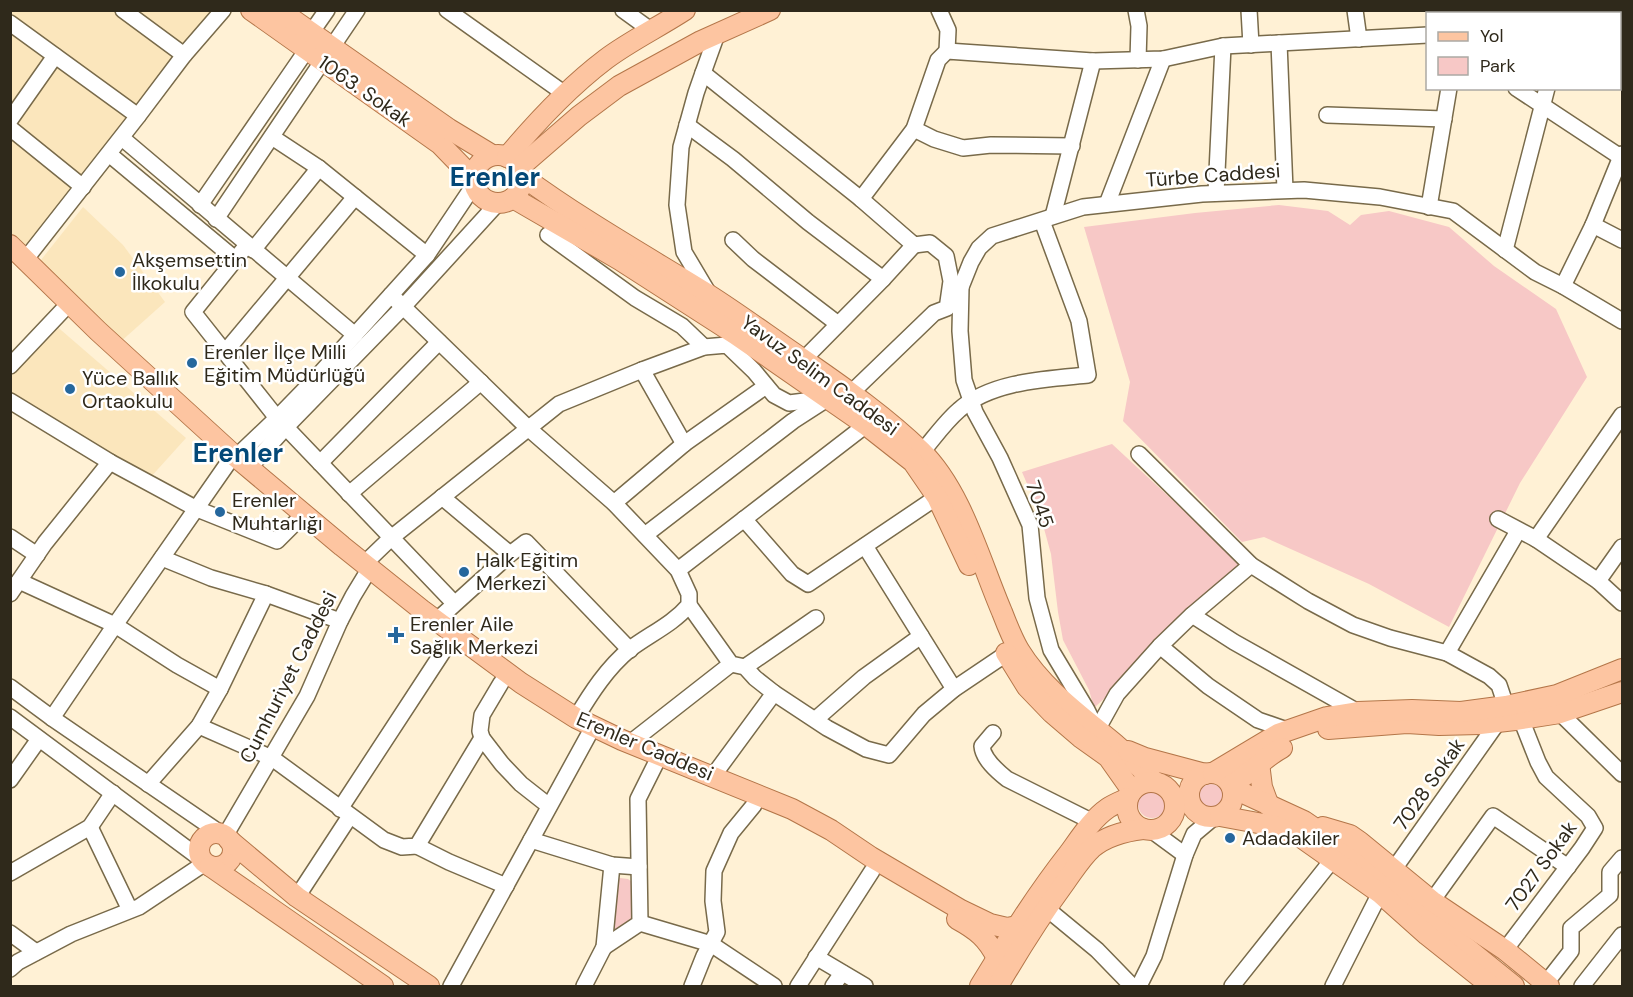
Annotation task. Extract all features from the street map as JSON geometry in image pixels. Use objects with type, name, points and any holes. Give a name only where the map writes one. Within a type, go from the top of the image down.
[{"type":"main road","name":"1063. Sokak","points":[[251,10],[309,42],[510,164]]},
{"type":"main road","name":"1063. Sokak","points":[[279,10],[309,42]]},
{"type":"main road","points":[[510,164],[528,132],[564,94],[607,58],[685,10]]},
{"type":"main road","points":[[510,164],[619,86],[701,41],[770,10]]},
{"type":"main road","name":"1063. Sokak","points":[[328,55],[441,144],[474,181]]},
{"type":"main road","points":[[485,158],[510,164],[521,184],[518,192],[505,201],[489,202],[482,198],[477,192],[474,181],[475,170],[479,163],[485,158]]},
{"type":"main road","name":"Yavuz Selim Caddesi","points":[[510,164],[559,204],[710,296],[851,393],[922,452],[945,481],[959,507],[1018,649],[1045,685],[1159,783]]},
{"type":"main road","name":"Yavuz Selim Caddesi","points":[[505,201],[629,267],[735,334],[866,424],[913,462],[937,497],[961,546],[1007,655],[1027,687],[1052,713],[1108,757],[1130,794]]},
{"type":"main road","name":"Erenler Caddesi","points":[[10,245],[18,260],[62,311],[179,420],[238,463],[366,570],[448,644],[501,683],[574,730],[788,819],[872,871],[968,925],[988,941],[997,958]]},
{"type":"main road","name":"Erenler Caddesi","points":[[18,260],[98,331],[238,463],[296,522],[521,683],[576,718],[630,743],[792,809],[831,830],[871,857],[962,910],[990,924],[1007,928],[1017,926]]},
{"type":"main road","points":[[1232,789],[1238,781],[1277,750],[1299,738],[1329,728],[1407,723],[1439,725],[1502,714],[1623,669]]},
{"type":"main road","points":[[1491,987],[1426,935],[1380,893],[1302,838],[1274,826],[1212,817],[1193,808],[1188,794],[1193,781],[1287,730],[1327,717],[1358,712],[1412,710],[1502,714],[1521,719],[1560,713],[1623,692]]},
{"type":"main road","points":[[1001,985],[1046,908],[1093,847],[1127,831],[1212,817],[1230,807],[1233,800],[1232,789],[1227,779],[1221,775],[1206,774],[1145,758],[1118,747]]},
{"type":"main road","points":[[1259,763],[1262,787],[1269,806]]},
{"type":"main road","points":[[980,987],[1051,875],[1093,822],[1142,783],[1159,783],[1206,774]]},
{"type":"main road","points":[[1154,828],[1172,818],[1176,803],[1169,789],[1159,783]]},
{"type":"main road","points":[[1232,789],[1304,821],[1350,835],[1432,901],[1505,950],[1548,985]]},
{"type":"main road","points":[[1130,794],[1127,805],[1131,819],[1154,828]]},
{"type":"main road","points":[[1304,821],[1339,845],[1514,987]]},
{"type":"main road","points":[[383,987],[206,863],[199,854],[200,842],[209,834],[225,836],[297,897],[429,987]]},
{"type":"main road","points":[[206,863],[220,867],[231,858],[233,849],[225,836]]},
{"type":"street","points":[[123,10],[184,55]]},
{"type":"street","points":[[18,260],[82,187],[184,55],[223,10]]},
{"type":"street","points":[[200,205],[309,42],[327,10]]},
{"type":"street","points":[[216,219],[357,10]]},
{"type":"street","points":[[447,10],[564,94]]},
{"type":"street","points":[[623,10],[652,31]]},
{"type":"street","points":[[861,199],[914,129],[938,60],[947,51],[948,30],[939,10]]},
{"type":"street","points":[[1136,10],[1138,60]]},
{"type":"street","points":[[1249,10],[1251,45]]},
{"type":"street","points":[[1355,10],[1359,39]]},
{"type":"street","points":[[10,23],[138,116]]},
{"type":"street","points":[[710,296],[684,252],[677,205],[681,147],[717,34]]},
{"type":"street","points":[[947,51],[1093,61],[1138,60],[1163,59],[1224,46],[1426,35]]},
{"type":"street","points":[[1279,43],[1285,190]]},
{"type":"street","points":[[1216,193],[1224,46]]},
{"type":"street","points":[[10,120],[56,56]]},
{"type":"street","points":[[1107,204],[1163,59]]},
{"type":"street","points":[[922,452],[958,410],[971,400],[1000,387],[1088,375],[1079,321],[1048,218],[1072,146],[1093,61]]},
{"type":"street","points":[[703,73],[861,199],[914,245]]},
{"type":"street","points":[[1429,207],[1449,90]]},
{"type":"street","points":[[1519,90],[1622,157],[1593,225],[1563,286]]},
{"type":"street","points":[[1505,250],[1547,90]]},
{"type":"street","points":[[1328,115],[1444,119]]},
{"type":"street","points":[[687,125],[883,279]]},
{"type":"street","points":[[10,128],[82,187]]},
{"type":"street","points":[[914,129],[934,139],[963,148],[990,144],[1072,146]]},
{"type":"street","points":[[272,137],[319,168],[427,255]]},
{"type":"street","points":[[122,138],[355,336]]},
{"type":"street","points":[[109,154],[235,260]]},
{"type":"street","points":[[319,168],[250,247],[235,260],[193,312],[281,423],[454,603]]},
{"type":"street","points":[[281,423],[427,255],[474,181]]},
{"type":"street","name":"Türbe Caddesi","points":[[851,393],[933,313],[947,308],[961,287],[979,248],[992,236],[1083,207],[1216,193],[1304,190],[1380,197],[1453,211],[1534,272],[1623,321]]},
{"type":"street","points":[[225,352],[355,197]]},
{"type":"street","points":[[52,718],[197,509],[238,463],[403,307],[505,201]]},
{"type":"street","points":[[1593,225],[1623,240]]},
{"type":"street","points":[[548,235],[635,298],[682,326],[704,347],[727,345],[754,371],[774,395],[789,403],[829,398]]},
{"type":"street","points":[[733,240],[753,259],[838,324]]},
{"type":"street","points":[[803,360],[914,245],[930,243],[946,256],[951,281],[947,308]]},
{"type":"street","name":"7045","points":[[961,287],[964,380],[975,412],[1000,458],[1030,525],[1037,598],[1051,650],[1097,730]]},
{"type":"street","points":[[391,295],[528,428],[614,503],[678,570],[689,594],[689,605],[738,666],[774,693],[828,728],[866,749],[889,754],[924,714],[954,689],[1007,655]]},
{"type":"street","points":[[10,366],[62,311]]},
{"type":"street","points":[[320,463],[439,342]]},
{"type":"street","name":"Cumhuriyet Caddesi","points":[[225,836],[307,696],[340,621],[366,570],[391,538],[559,404],[704,347]]},
{"type":"street","points":[[642,370],[684,444]]},
{"type":"street","points":[[349,494],[481,382]]},
{"type":"street","points":[[614,503],[684,444],[766,386]]},
{"type":"street","points":[[645,535],[793,421],[829,398]]},
{"type":"street","points":[[10,401],[110,462],[197,509],[277,541],[296,522]]},
{"type":"street","points":[[1536,539],[1623,414]]},
{"type":"street","points":[[678,570],[866,424]]},
{"type":"street","points":[[1138,454],[1251,565],[1308,601],[1353,625],[1390,638],[1447,653],[1489,676],[1499,685],[1502,714]]},
{"type":"street","points":[[110,462],[37,555],[15,587],[115,626],[220,689]]},
{"type":"street","points":[[442,497],[510,554]]},
{"type":"street","points":[[744,519],[792,574],[808,584],[937,497]]},
{"type":"street","points":[[1498,519],[1536,539],[1598,581],[1623,603]]},
{"type":"street","points":[[1447,653],[1518,531]]},
{"type":"street","points":[[10,537],[37,555]]},
{"type":"street","points":[[436,621],[526,542],[630,650]]},
{"type":"street","points":[[865,546],[954,689]]},
{"type":"street","points":[[1598,581],[1623,547]]},
{"type":"street","points":[[162,558],[211,578],[266,594],[340,621]]},
{"type":"street","points":[[1097,730],[1117,694],[1160,646],[1192,615],[1251,565]]},
{"type":"street","points":[[148,784],[199,726],[220,689],[266,594]]},
{"type":"street","points":[[576,718],[610,668],[630,650],[680,616],[689,605]]},
{"type":"street","points":[[1192,615],[1234,642],[1358,712]]},
{"type":"street","points":[[630,743],[738,666],[816,618]]},
{"type":"street","points":[[816,719],[864,677],[921,636]]},
{"type":"street","points":[[297,897],[345,812],[448,644]]},
{"type":"street","points":[[1160,646],[1208,687],[1258,720],[1287,730]]},
{"type":"street","points":[[501,683],[482,716],[480,731],[482,738],[521,784],[549,806]]},
{"type":"street","points":[[10,687],[225,836]]},
{"type":"street","points":[[713,776],[774,693]]},
{"type":"street","points":[[1087,710],[1117,694]]},
{"type":"street","points":[[1560,713],[1623,774]]},
{"type":"street","name":"7028 Sokak","points":[[1394,869],[1502,714]]},
{"type":"street","points":[[10,717],[206,863],[139,907],[71,934],[18,962],[10,969]]},
{"type":"street","name":"7027 Sokak","points":[[1505,950],[1568,867],[1594,828],[1588,816],[1546,777],[1521,719]]},
{"type":"street","points":[[199,726],[272,758],[384,840],[402,847],[417,846],[506,886]]},
{"type":"street","points":[[993,733],[982,746],[982,752],[998,772],[1007,779],[1093,822]]},
{"type":"street","points":[[451,987],[588,736]]},
{"type":"street","points":[[417,846],[482,738]]},
{"type":"street","points":[[10,780],[39,739]]},
{"type":"street","points":[[640,923],[638,799],[655,765]]},
{"type":"street","points":[[10,873],[90,827],[113,793]]},
{"type":"street","points":[[692,987],[704,956],[717,932],[712,901],[714,871],[731,833],[754,805]]},
{"type":"street","points":[[1432,901],[1493,816],[1568,867]]},
{"type":"street","points":[[1139,987],[1154,956],[1185,855],[1194,834],[1212,817]]},
{"type":"street","points":[[90,827],[130,910]]},
{"type":"street","points":[[1154,828],[1185,855]]},
{"type":"street","points":[[531,840],[612,865],[639,867]]},
{"type":"street","points":[[1548,985],[1571,951],[1571,928],[1610,895],[1610,872],[1622,858]]},
{"type":"street","points":[[1232,987],[1333,859]]},
{"type":"street","points":[[584,987],[604,947],[612,865]]},
{"type":"street","points":[[798,987],[872,871]]},
{"type":"street","points":[[1333,987],[1380,893]]},
{"type":"street","points":[[1046,908],[1097,950],[1132,987]]},
{"type":"street","points":[[640,923],[711,944],[774,987]]},
{"type":"street","points":[[604,947],[640,923]]},
{"type":"street","points":[[10,933],[36,952]]},
{"type":"street","points":[[1582,987],[1623,935]]},
{"type":"street","points":[[816,957],[865,987]]},
{"type":"street","points":[[833,987],[842,973]]},
{"type":"shaded area","points":[[11,11],[211,11],[20,254],[11,244]]},
{"type":"shaded area","points":[[83,207],[123,245],[165,302],[118,344],[41,270],[41,260]]},
{"type":"shaded area","name":"Yüce Ballık Ortaokulu","points":[[54,324],[186,438],[149,479],[11,403],[11,376]]},
{"type":"green space","points":[[1279,205],[1328,211],[1350,225],[1361,215],[1389,211],[1449,227],[1494,266],[1556,309],[1587,377],[1520,483],[1449,627],[1369,584],[1264,537],[1242,542],[1123,421],[1130,382],[1084,227]]},
{"type":"green space","points":[[1112,444],[1246,566],[1094,708],[1089,690],[1063,640],[1051,554],[1040,514],[1022,472]]},
{"type":"green space","points":[[1211,784],[1216,785],[1222,791],[1222,801],[1216,807],[1211,808],[1206,807],[1200,801],[1199,796],[1200,791],[1206,785]]},
{"type":"green space","points":[[1152,790],[1162,794],[1166,804],[1162,814],[1152,818],[1142,814],[1138,804],[1142,794]]},
{"type":"green space","points":[[620,878],[632,882],[635,918],[611,937],[616,880]]},
{"type":"place","name":"Akşemsettin İlkokulu","points":[[120,272]]},
{"type":"place","name":"Erenler İlçe Milli Eğitim Müdürlüğü","points":[[192,363]]},
{"type":"place","name":"Yüce Ballık Ortaokulu","points":[[70,389]]},
{"type":"place","name":"Erenler Muhtarlığı","points":[[220,512]]},
{"type":"place","name":"Halk Eğitim Merkezi","points":[[464,572]]},
{"type":"place","name":"Erenler Aile Sağlık Merkezi","points":[[396,635]]},
{"type":"place","name":"Adadakiler","points":[[1230,838]]},
{"type":"district","name":"Erenler","points":[[495,177]]},
{"type":"district","name":"Erenler","points":[[238,453]]}]
